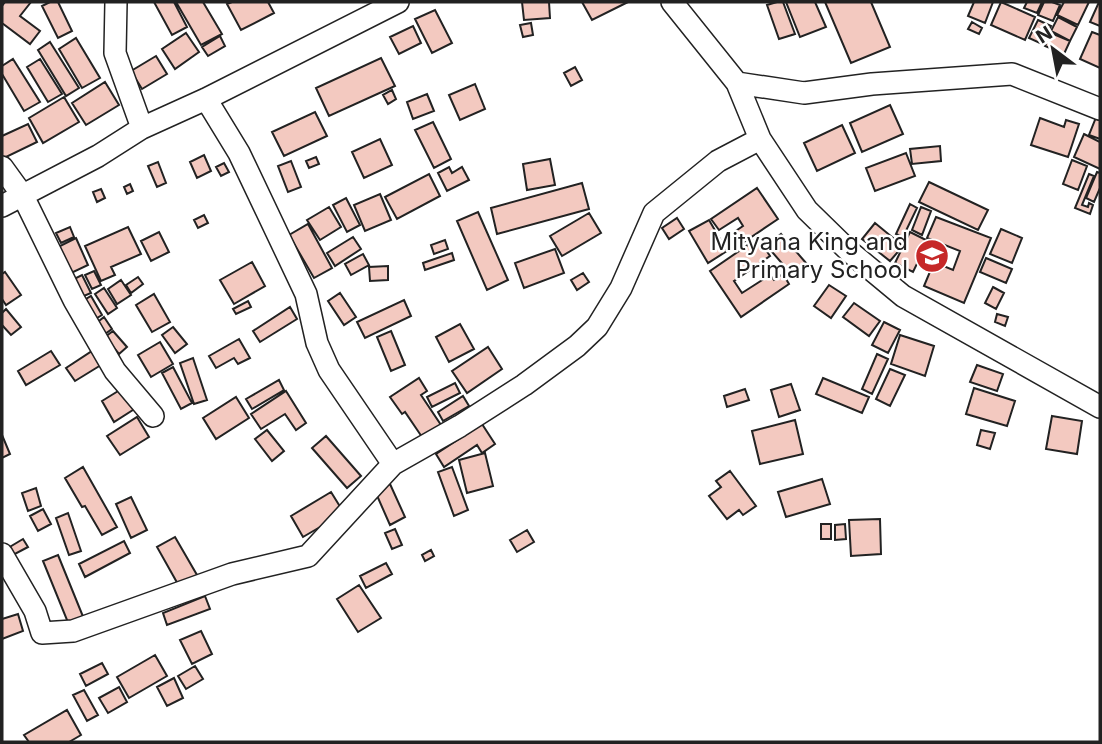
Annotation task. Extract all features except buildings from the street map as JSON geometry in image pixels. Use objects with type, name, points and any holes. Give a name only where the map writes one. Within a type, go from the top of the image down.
[{"type":"street","points":[[116,2],[115,52],[142,128]]},
{"type":"street","points":[[2,206],[98,156],[142,128],[206,99],[367,9],[398,2]]},
{"type":"street","points":[[672,2],[737,83],[760,139],[807,210],[850,252],[903,296],[1100,407]]},
{"type":"street","points":[[737,83],[804,93],[873,84],[1012,74],[1100,109]]},
{"type":"street","points":[[206,99],[239,153],[306,294],[317,343],[329,370],[393,464]]},
{"type":"street","points":[[2,554],[35,611],[42,633],[74,631],[232,574],[308,556],[393,464],[524,385],[597,327],[621,288],[654,213],[719,161],[760,139]]},
{"type":"street","points":[[2,167],[23,196],[74,300],[115,371],[153,415]]},
{"type":"place","name":"Mityana King and Primary School","points":[[932,256]]}]
